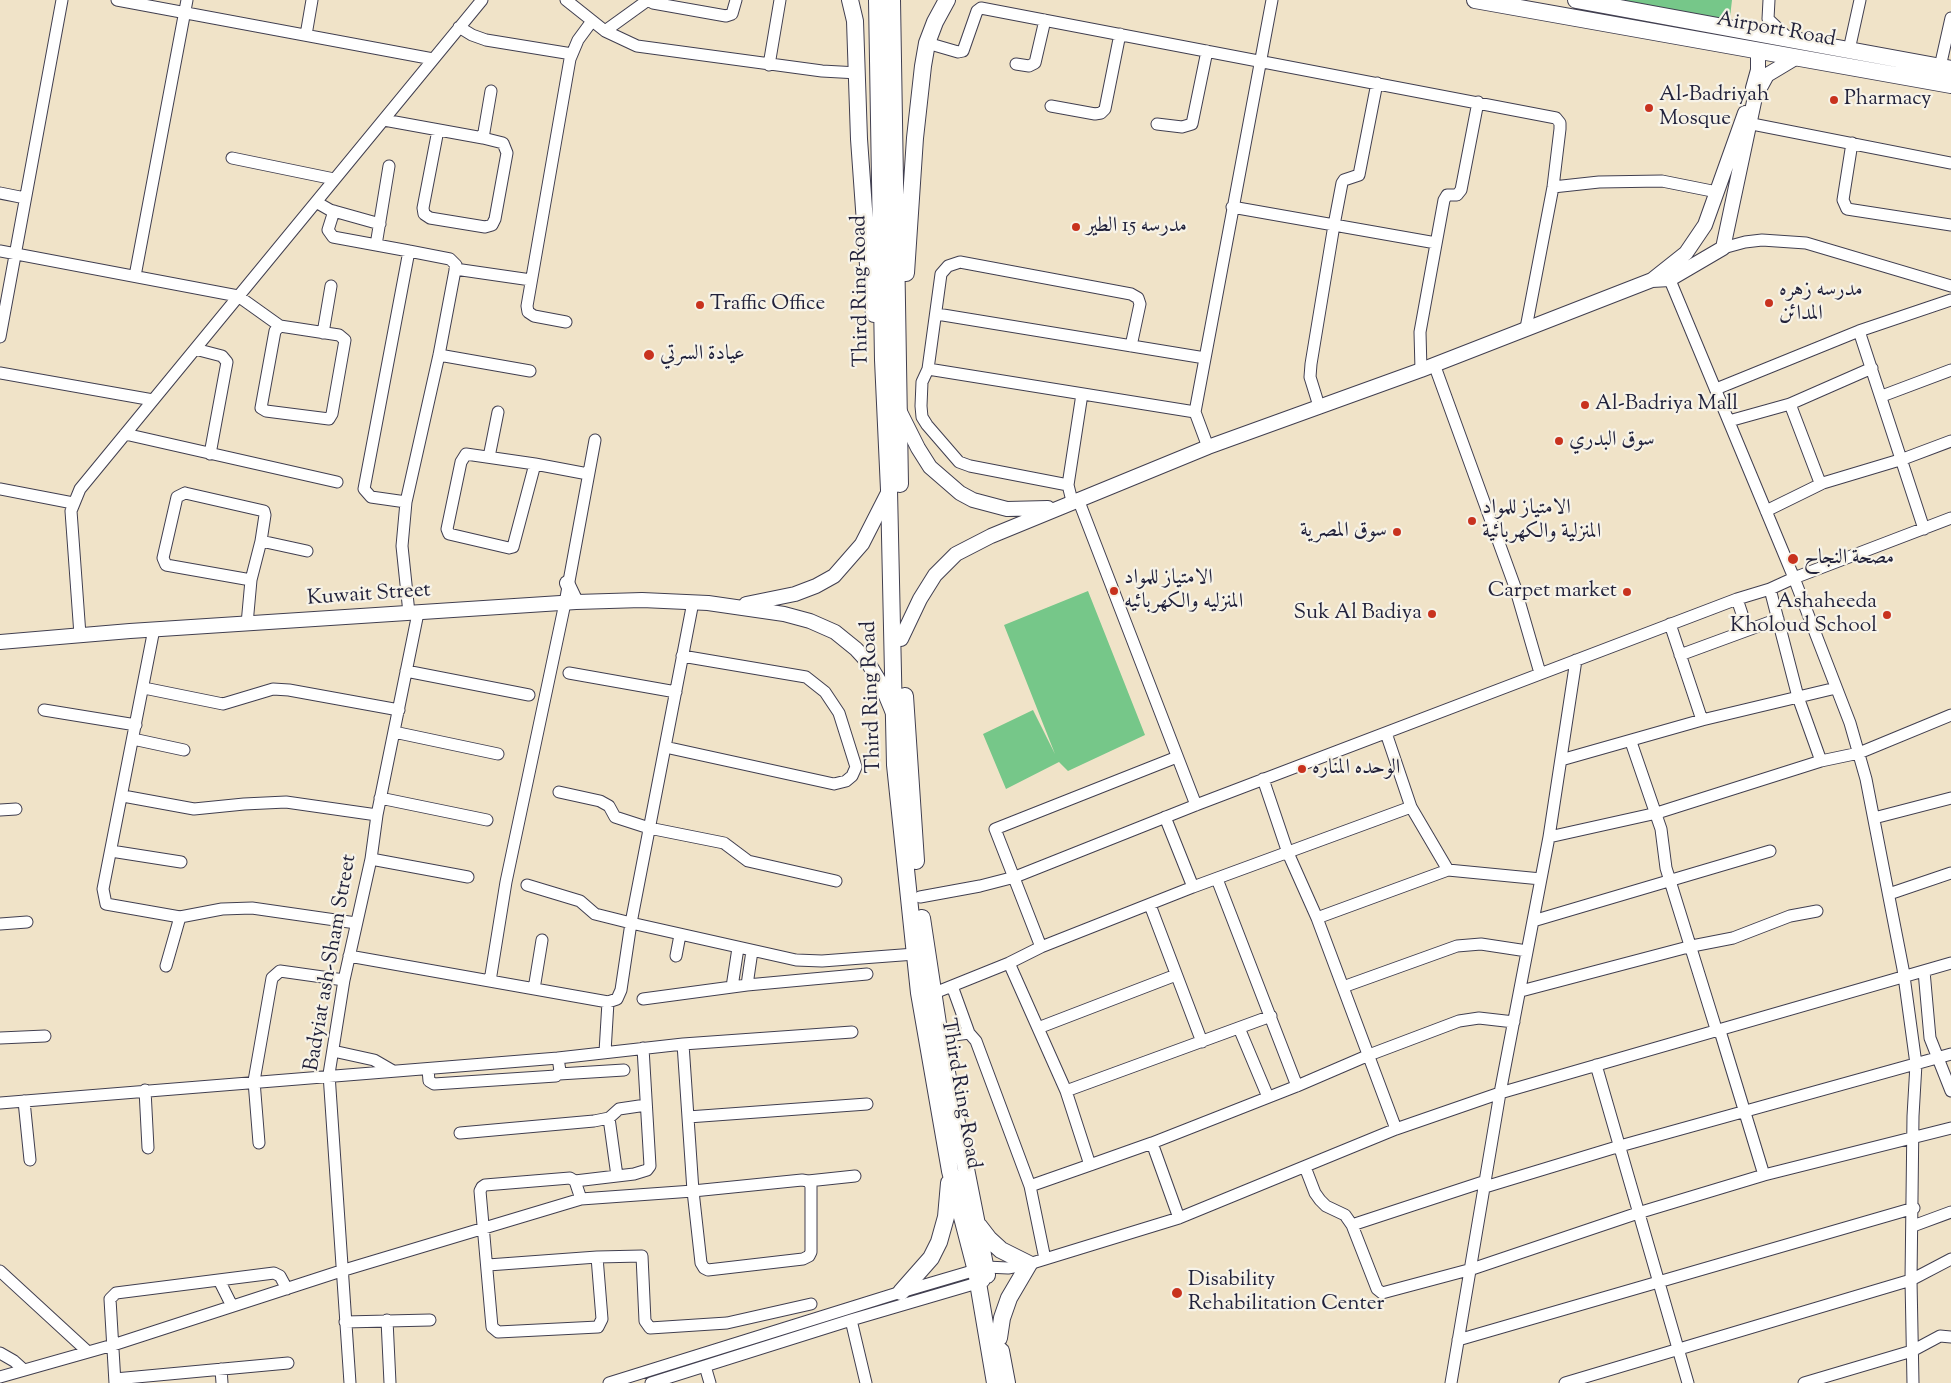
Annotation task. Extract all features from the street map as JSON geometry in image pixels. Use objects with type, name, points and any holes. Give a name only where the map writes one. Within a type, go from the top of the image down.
[{"type":"highway","points":[[850,0],[855,21],[859,139],[868,265],[874,317],[883,360]]},
{"type":"highway","name":"Third Ring Road","points":[[877,0],[883,360],[889,490],[896,765],[919,993],[950,1171],[999,1338],[1007,1383]]},
{"type":"highway","name":"Third Ring Road","points":[[892,0],[901,639],[920,897],[932,994],[976,1222],[995,1383]]},
{"type":"highway","points":[[898,345],[908,252],[918,104],[927,43],[935,22],[947,0]]},
{"type":"highway","name":"Airport Road","points":[[1475,0],[1951,85]]},
{"type":"highway","name":"Airport Road","points":[[1576,0],[1946,68]]},
{"type":"highway","points":[[900,1292],[931,1258],[939,1242],[946,1217],[950,1171]]},
{"type":"highway","points":[[976,1222],[989,1239],[1002,1250],[1037,1261],[1009,1298],[1002,1318],[999,1338]]},
{"type":"main road","points":[[901,639],[920,599],[935,575],[956,554],[991,536],[1208,447],[1427,367],[1668,274],[1723,248],[1756,77],[1758,50]]},
{"type":"main road","points":[[1668,274],[1698,238],[1762,82],[1773,70],[1797,57]]},
{"type":"main road","points":[[899,411],[930,467],[960,493],[973,500],[1006,509],[1070,502]]},
{"type":"main road","name":"Kuwait Street","points":[[740,606],[795,594],[816,586],[834,576],[862,544],[889,490]]},
{"type":"main road","points":[[567,583],[571,603]]},
{"type":"main road","name":"Kuwait Street","points":[[0,642],[154,629],[571,603],[642,600],[693,602],[740,606],[810,621],[835,632],[856,649],[867,661],[880,684],[895,718]]},
{"type":"street","points":[[0,337],[62,0]]},
{"type":"street","points":[[117,0],[433,59]]},
{"type":"street","points":[[134,276],[187,0]]},
{"type":"street","points":[[306,35],[312,0]]},
{"type":"street","points":[[80,635],[72,519],[73,503],[80,489],[482,0]]},
{"type":"street","points":[[566,0],[605,31],[637,46],[822,72],[858,73]]},
{"type":"street","points":[[605,31],[648,0],[653,3],[726,16],[732,14],[736,0]]},
{"type":"street","points":[[769,65],[780,0]]},
{"type":"street","points":[[1000,11],[1006,0]]},
{"type":"street","points":[[1208,447],[1195,412],[1272,0]]},
{"type":"street","points":[[1769,0],[1767,14],[1770,22],[1791,40]]},
{"type":"street","points":[[1849,50],[1860,0]]},
{"type":"street","points":[[927,43],[961,52],[965,49],[979,9],[1000,11],[1556,118],[1560,124],[1560,129],[1553,186],[1526,328]]},
{"type":"street","points":[[1946,68],[1951,18]]},
{"type":"street","points":[[1016,64],[1029,66],[1035,63],[1045,20]]},
{"type":"street","points":[[566,322],[534,316],[528,312],[527,306],[572,54],[582,33],[592,21]]},
{"type":"street","points":[[459,27],[472,35],[486,40],[572,54]]},
{"type":"street","points":[[1051,106],[1095,114],[1101,113],[1105,109],[1120,34]]},
{"type":"street","points":[[1157,124],[1182,127],[1192,124],[1207,51]]},
{"type":"street","points":[[1319,406],[1310,377],[1310,364],[1334,225],[1342,183],[1344,180],[1359,175],[1377,83]]},
{"type":"street","points":[[483,138],[491,91]]},
{"type":"street","points":[[1478,102],[1460,194],[1445,197],[1420,332],[1427,367],[1515,587],[1540,673]]},
{"type":"street","points":[[384,120],[483,138],[504,143],[507,153],[495,220],[492,225],[485,227],[430,218],[424,214],[423,208],[438,130]]},
{"type":"street","points":[[1746,123],[1951,163]]},
{"type":"street","points":[[1852,143],[1843,200],[1847,208],[1951,225]]},
{"type":"street","points":[[232,158],[334,179]]},
{"type":"street","points":[[376,245],[390,166]]},
{"type":"street","points":[[1553,186],[1599,182],[1662,181],[1717,192]]},
{"type":"street","points":[[0,193],[25,198]]},
{"type":"street","points":[[316,202],[334,211],[380,224]]},
{"type":"street","points":[[1232,207],[1436,243]]},
{"type":"street","points":[[334,211],[328,230],[331,236],[453,260],[456,269],[531,280]]},
{"type":"street","points":[[1723,248],[1744,242],[1762,240],[1806,243],[1951,286]]},
{"type":"street","points":[[0,251],[238,296],[280,326],[343,337],[345,343],[332,414],[325,420],[266,412],[261,408],[275,331],[280,326]]},
{"type":"street","points":[[406,502],[371,497],[364,489],[409,251]]},
{"type":"street","points":[[1068,485],[970,466],[959,462],[922,417],[922,382],[928,369],[941,274],[948,266],[960,262],[1131,294],[1138,298],[1140,304],[1131,346]]},
{"type":"street","name":"Badyiat ash-Sham Street","points":[[350,1383],[329,1074],[344,980],[371,859],[377,814],[406,670],[414,613],[402,546],[406,502],[456,269]]},
{"type":"street","points":[[1668,274],[1794,578],[1836,688],[1859,753],[1874,818],[1904,977],[1916,1064],[1911,1280],[1914,1383]]},
{"type":"street","points":[[323,332],[331,286]]},
{"type":"street","points":[[1716,389],[1860,331],[1951,301]]},
{"type":"street","points":[[937,314],[1205,358]]},
{"type":"street","points":[[1860,331],[1903,459],[1924,529]]},
{"type":"street","points":[[195,349],[222,356],[227,362],[210,454]]},
{"type":"street","points":[[439,355],[530,371]]},
{"type":"street","points":[[1729,421],[1790,404],[1872,368]]},
{"type":"street","points":[[928,369],[1195,412]]},
{"type":"street","points":[[1882,396],[1951,370]]},
{"type":"street","points":[[0,373],[153,400]]},
{"type":"street","points":[[1082,394],[1068,485],[1070,502],[1196,805]]},
{"type":"street","points":[[1790,404],[1822,484]]},
{"type":"street","points":[[489,457],[498,412]]},
{"type":"street","points":[[125,434],[337,482]]},
{"type":"street","points":[[567,583],[595,440]]},
{"type":"street","points":[[1766,512],[1822,484],[1903,459],[1951,441]]},
{"type":"street","points":[[535,464],[513,547],[453,537],[449,534],[447,529],[463,457],[472,454],[535,464],[588,474]]},
{"type":"street","points":[[0,489],[73,503]]},
{"type":"street","points":[[248,624],[252,580],[265,515],[260,509],[185,493],[177,497],[163,558],[166,565],[252,580]]},
{"type":"street","points":[[920,897],[980,886],[1015,877],[1263,779],[1736,599],[1770,589],[1951,518]]},
{"type":"street","points":[[261,541],[307,551]]},
{"type":"street","points":[[1770,589],[1798,697],[1821,761]]},
{"type":"street","points":[[1736,599],[1747,629]]},
{"type":"street","points":[[349,956],[608,1002],[617,999],[621,990],[631,923],[693,602]]},
{"type":"street","points":[[490,981],[506,882],[571,603]]},
{"type":"street","points":[[1680,655],[1778,619]]},
{"type":"street","points":[[1670,624],[1702,720]]},
{"type":"street","points":[[154,629],[123,796],[103,889],[106,904],[180,917],[222,910],[252,908],[356,923]]},
{"type":"street","points":[[665,747],[834,784],[846,781],[852,776],[856,767],[839,713],[825,692],[806,677],[682,656]]},
{"type":"street","points":[[1451,1383],[1472,1269],[1500,1093],[1549,837],[1576,660]]},
{"type":"street","points":[[406,670],[529,695]]},
{"type":"street","points":[[569,673],[676,692]]},
{"type":"street","points":[[144,688],[223,704],[273,689],[289,690],[399,710]]},
{"type":"street","points":[[1561,760],[1631,742],[1702,720],[1836,688]]},
{"type":"street","points":[[44,710],[136,725]]},
{"type":"street","points":[[1549,837],[1656,813],[1821,761],[1859,753],[1951,715]]},
{"type":"street","points":[[394,732],[498,754]]},
{"type":"street","points":[[1386,733],[1411,807],[1448,870]]},
{"type":"street","points":[[133,739],[184,750]]},
{"type":"street","points":[[1631,742],[1656,813],[1670,880],[1764,1175]]},
{"type":"street","points":[[1041,947],[995,829],[1177,757]]},
{"type":"street","points":[[1263,779],[1288,853],[1317,918],[1396,1129]]},
{"type":"street","points":[[559,792],[600,801],[609,806],[615,817],[649,828],[724,843],[748,861],[836,881]]},
{"type":"street","points":[[123,796],[194,810],[244,804],[286,802],[377,814]]},
{"type":"street","points":[[380,798],[487,820]]},
{"type":"street","points":[[1874,818],[1951,798]]},
{"type":"street","points":[[932,994],[1010,963],[1041,947],[1193,887],[1411,807]]},
{"type":"street","points":[[0,810],[16,809]]},
{"type":"street","points":[[1166,817],[1193,887]]},
{"type":"street","points":[[1533,921],[1770,850]]},
{"type":"street","points":[[111,851],[181,862]]},
{"type":"street","points":[[371,859],[468,877]]},
{"type":"street","points":[[1317,918],[1448,870],[1541,879]]},
{"type":"street","points":[[1889,894],[1951,874]]},
{"type":"street","points":[[1217,879],[1271,1016],[1296,1086]]},
{"type":"street","points":[[527,886],[580,901],[595,914],[680,935],[796,960],[822,961],[915,954]]},
{"type":"street","points":[[1150,905],[1202,1042]]},
{"type":"street","points":[[1521,991],[1692,946],[1733,938],[1790,916],[1817,911]]},
{"type":"street","points":[[166,966],[180,917]]},
{"type":"street","points":[[0,924],[27,922]]},
{"type":"street","points":[[676,956],[680,935]]},
{"type":"street","points":[[534,989],[542,940]]},
{"type":"street","points":[[1343,987],[1457,946],[1481,944],[1527,951]]},
{"type":"street","points":[[732,987],[738,948]]},
{"type":"street","points":[[747,985],[752,951]]},
{"type":"street","points":[[1010,963],[1066,1091],[1090,1165]]},
{"type":"street","points":[[609,1383],[900,1292],[982,1275],[1037,1261],[1179,1218],[1396,1129],[1500,1093],[1951,963]]},
{"type":"street","points":[[259,1144],[254,1081],[272,978],[280,971],[344,980]]},
{"type":"street","points":[[1924,971],[1930,1038],[1951,1091]]},
{"type":"street","points":[[644,999],[747,985],[867,974]]},
{"type":"street","points":[[1038,1028],[1176,974]]},
{"type":"street","points":[[952,986],[969,1033],[976,1041],[1030,1186],[1037,1261]]},
{"type":"street","points":[[604,1052],[608,1002]]},
{"type":"street","points":[[1066,1091],[1271,1016]]},
{"type":"street","points":[[1030,1186],[1152,1143],[1369,1055],[1470,1019],[1514,1022]]},
{"type":"street","points":[[1239,1028],[1268,1097]]},
{"type":"street","points":[[0,1102],[329,1074],[558,1058],[683,1044],[852,1032]]},
{"type":"street","points":[[940,1037],[962,1032],[969,1033]]},
{"type":"street","points":[[0,1038],[45,1036]]},
{"type":"street","points":[[683,1044],[700,1263],[708,1270],[803,1259],[808,1256],[811,1252],[811,1186],[808,1181]]},
{"type":"street","points":[[597,1257],[602,1319],[598,1327],[498,1332],[492,1328],[488,1265],[480,1191],[485,1185],[570,1178],[575,1181],[647,1170],[650,1166],[643,1048]]},
{"type":"street","points":[[333,1050],[374,1060],[393,1071]]},
{"type":"street","points":[[1352,1225],[1486,1184],[1744,1110],[1951,1054]]},
{"type":"street","points":[[558,1058],[559,1074]]},
{"type":"street","points":[[1596,1065],[1688,1383]]},
{"type":"street","points":[[428,1068],[429,1081],[434,1084],[624,1070]]},
{"type":"street","points":[[146,1090],[148,1148]]},
{"type":"street","points":[[24,1100],[30,1160]]},
{"type":"street","points":[[688,1117],[867,1104]]},
{"type":"street","points":[[460,1133],[594,1121],[608,1118],[619,1109],[646,1105]]},
{"type":"street","points":[[608,1118],[617,1176]]},
{"type":"street","points":[[1306,1167],[1315,1193],[1320,1200],[1326,1206],[1345,1215],[1352,1225],[1377,1289],[1382,1293],[1472,1269],[1638,1213],[1764,1175],[1951,1128]]},
{"type":"street","points":[[1152,1143],[1179,1218]]},
{"type":"street","points":[[0,1378],[87,1351],[113,1345],[342,1271],[581,1199],[855,1176]]},
{"type":"street","points":[[575,1181],[581,1199]]},
{"type":"street","points":[[1458,1340],[1914,1208]]},
{"type":"street","points":[[1913,1226],[1951,1212]]},
{"type":"street","points":[[488,1265],[597,1257],[642,1256],[645,1321],[650,1328],[727,1323],[811,1304]]},
{"type":"street","points":[[1565,1383],[1911,1280],[1951,1259]]},
{"type":"street","points":[[0,1271],[87,1351]]},
{"type":"street","points":[[287,1289],[280,1276],[274,1273],[116,1293],[110,1299],[115,1381],[288,1363]]},
{"type":"street","points":[[653,1383],[851,1320],[982,1275]]},
{"type":"street","points":[[219,1280],[232,1306]]},
{"type":"street","points":[[387,1320],[390,1383]]},
{"type":"street","points":[[345,1322],[430,1320]]},
{"type":"street","points":[[851,1320],[866,1383]]},
{"type":"street","points":[[1804,1383],[1912,1351],[1940,1336],[1951,1337]]},
{"type":"street","points":[[0,1353],[8,1356],[24,1370]]},
{"type":"street","points":[[705,1366],[710,1383]]},
{"type":"street","points":[[221,1369],[222,1383]]},
{"type":"green space","points":[[1588,0],[1732,0],[1729,26]]},
{"type":"green space","points":[[1088,591],[1145,735],[1068,771],[1059,762],[1006,789],[983,734],[1033,710],[1055,754],[1004,625]]},
{"type":"place","name":"Pharmacy","points":[[1834,100]]},
{"type":"place","name":"Al-Badriyah Mosque","points":[[1649,108]]},
{"type":"place","name":"مدرسه 15 الطير","points":[[1076,227]]},
{"type":"place","name":"مدرسه زهره المدائن","points":[[1769,303]]},
{"type":"place","name":"Traffic Office","points":[[700,305]]},
{"type":"place","name":"عيادة السرتي","points":[[649,355]]},
{"type":"place","name":"Al-Badriya Mall","points":[[1585,405]]},
{"type":"place","name":"سوق البدري","points":[[1559,441]]},
{"type":"place","name":"الامتياز للمواد المنزلية والكهربائية","points":[[1472,521]]},
{"type":"place","name":"سوق المصرية","points":[[1397,532]]},
{"type":"place","name":"مصحة النجاح","points":[[1793,559]]},
{"type":"place","name":"الامتياز للمواد المنزليه والكهربائيه","points":[[1114,591]]},
{"type":"place","name":"Carpet market","points":[[1627,592]]},
{"type":"place","name":"Suk Al Badiya","points":[[1432,614]]},
{"type":"place","name":"Ashaheeda Kholoud School","points":[[1887,615]]},
{"type":"place","name":"الوحده المناره","points":[[1302,769]]},
{"type":"place","name":"Disability Rehabilitation Center","points":[[1177,1293]]}]
